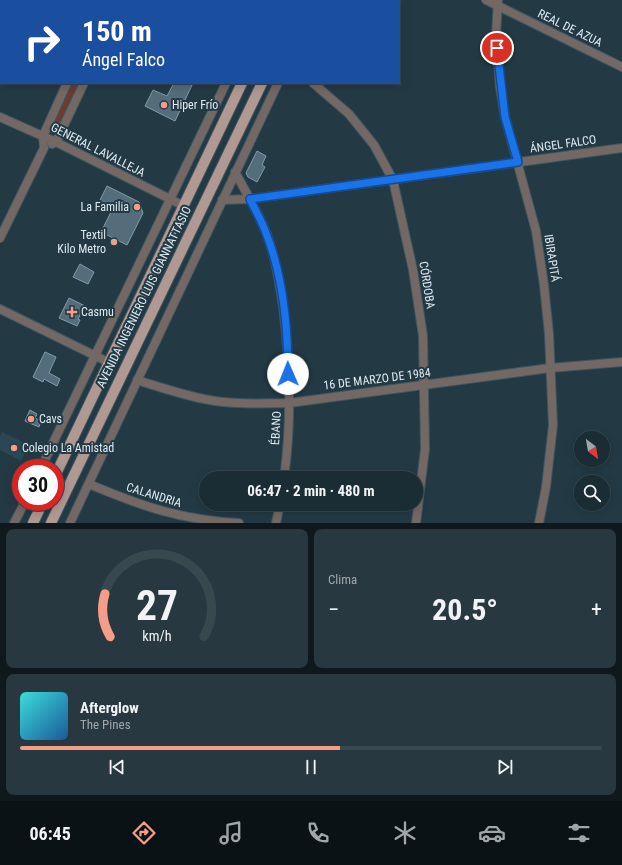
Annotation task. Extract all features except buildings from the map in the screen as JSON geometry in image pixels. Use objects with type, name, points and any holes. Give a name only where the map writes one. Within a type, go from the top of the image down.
[{"type":"main road","name":"AVENIDA INGENIERO LUIS GIANNATTASIO","points":[[63,459],[242,84]]},
{"type":"main road","name":"AVENIDA INGENIERO LUIS GIANNATTASIO","points":[[51,523],[262,84]]},
{"type":"main road","points":[[33,523],[39,511]]},
{"type":"street","name":"REAL DE AZUA","points":[[486,0],[497,3],[622,67]]},
{"type":"street","name":"IBIRAPITÁ","points":[[497,3],[496,35],[500,87],[505,117],[536,231],[542,270],[548,334],[553,425],[546,487],[539,523]]},
{"type":"street","points":[[0,238],[44,148],[43,136],[67,84]]},
{"type":"street","points":[[44,148],[56,142],[84,84]]},
{"type":"street","name":"AVENIDA INGENIERO LUIS GIANNATTASIO","points":[[45,459],[226,84]]},
{"type":"street","points":[[70,523],[278,84]]},
{"type":"street","name":"CÓRDOBA","points":[[314,84],[349,114],[374,145],[393,180],[413,270],[423,336],[425,450],[416,523]]},
{"type":"street","name":"GENERAL LAVALLEJA","points":[[0,117],[56,142],[184,206]]},
{"type":"street","name":"ÁNGEL FALCO","points":[[222,200],[250,199],[622,148]]},
{"type":"street","name":"ÉBANO","points":[[235,172],[266,232],[281,291],[288,345],[289,403],[285,471]]},
{"type":"street","points":[[0,309],[110,363]]},
{"type":"street","name":"16 DE MARZO DE 1984","points":[[137,380],[184,394],[215,401],[246,404],[289,403],[425,386],[550,368],[622,362]]},
{"type":"street","name":"CALANDRIA","points":[[89,484],[135,503],[162,512],[192,518],[239,523]]},
{"type":"street","points":[[14,523],[20,511]]},
{"type":"street","points":[[276,523],[279,511]]},
{"type":"shaded area","points":[[72,84],[80,84],[57,132],[50,131]]},
{"type":"shaded area","name":"Colegio La Amistad","points":[[2,432],[29,445],[22,459],[17,459],[0,450],[0,436]]},
{"type":"place","name":"Hiper Frío","points":[[164,105]]},
{"type":"place","name":"La Familia","points":[[137,207]]},
{"type":"place","name":"Textil Kilo Metro","points":[[114,242]]},
{"type":"place","name":"Casmu","points":[[72,312]]},
{"type":"place","name":"Cavs","points":[[31,419]]},
{"type":"place","name":"Colegio La Amistad","points":[[14,448]]},
{"type":"route","points":[[288,374],[288,345],[281,291],[266,232],[250,199],[518,162],[505,117],[500,87],[497,48]]}]
